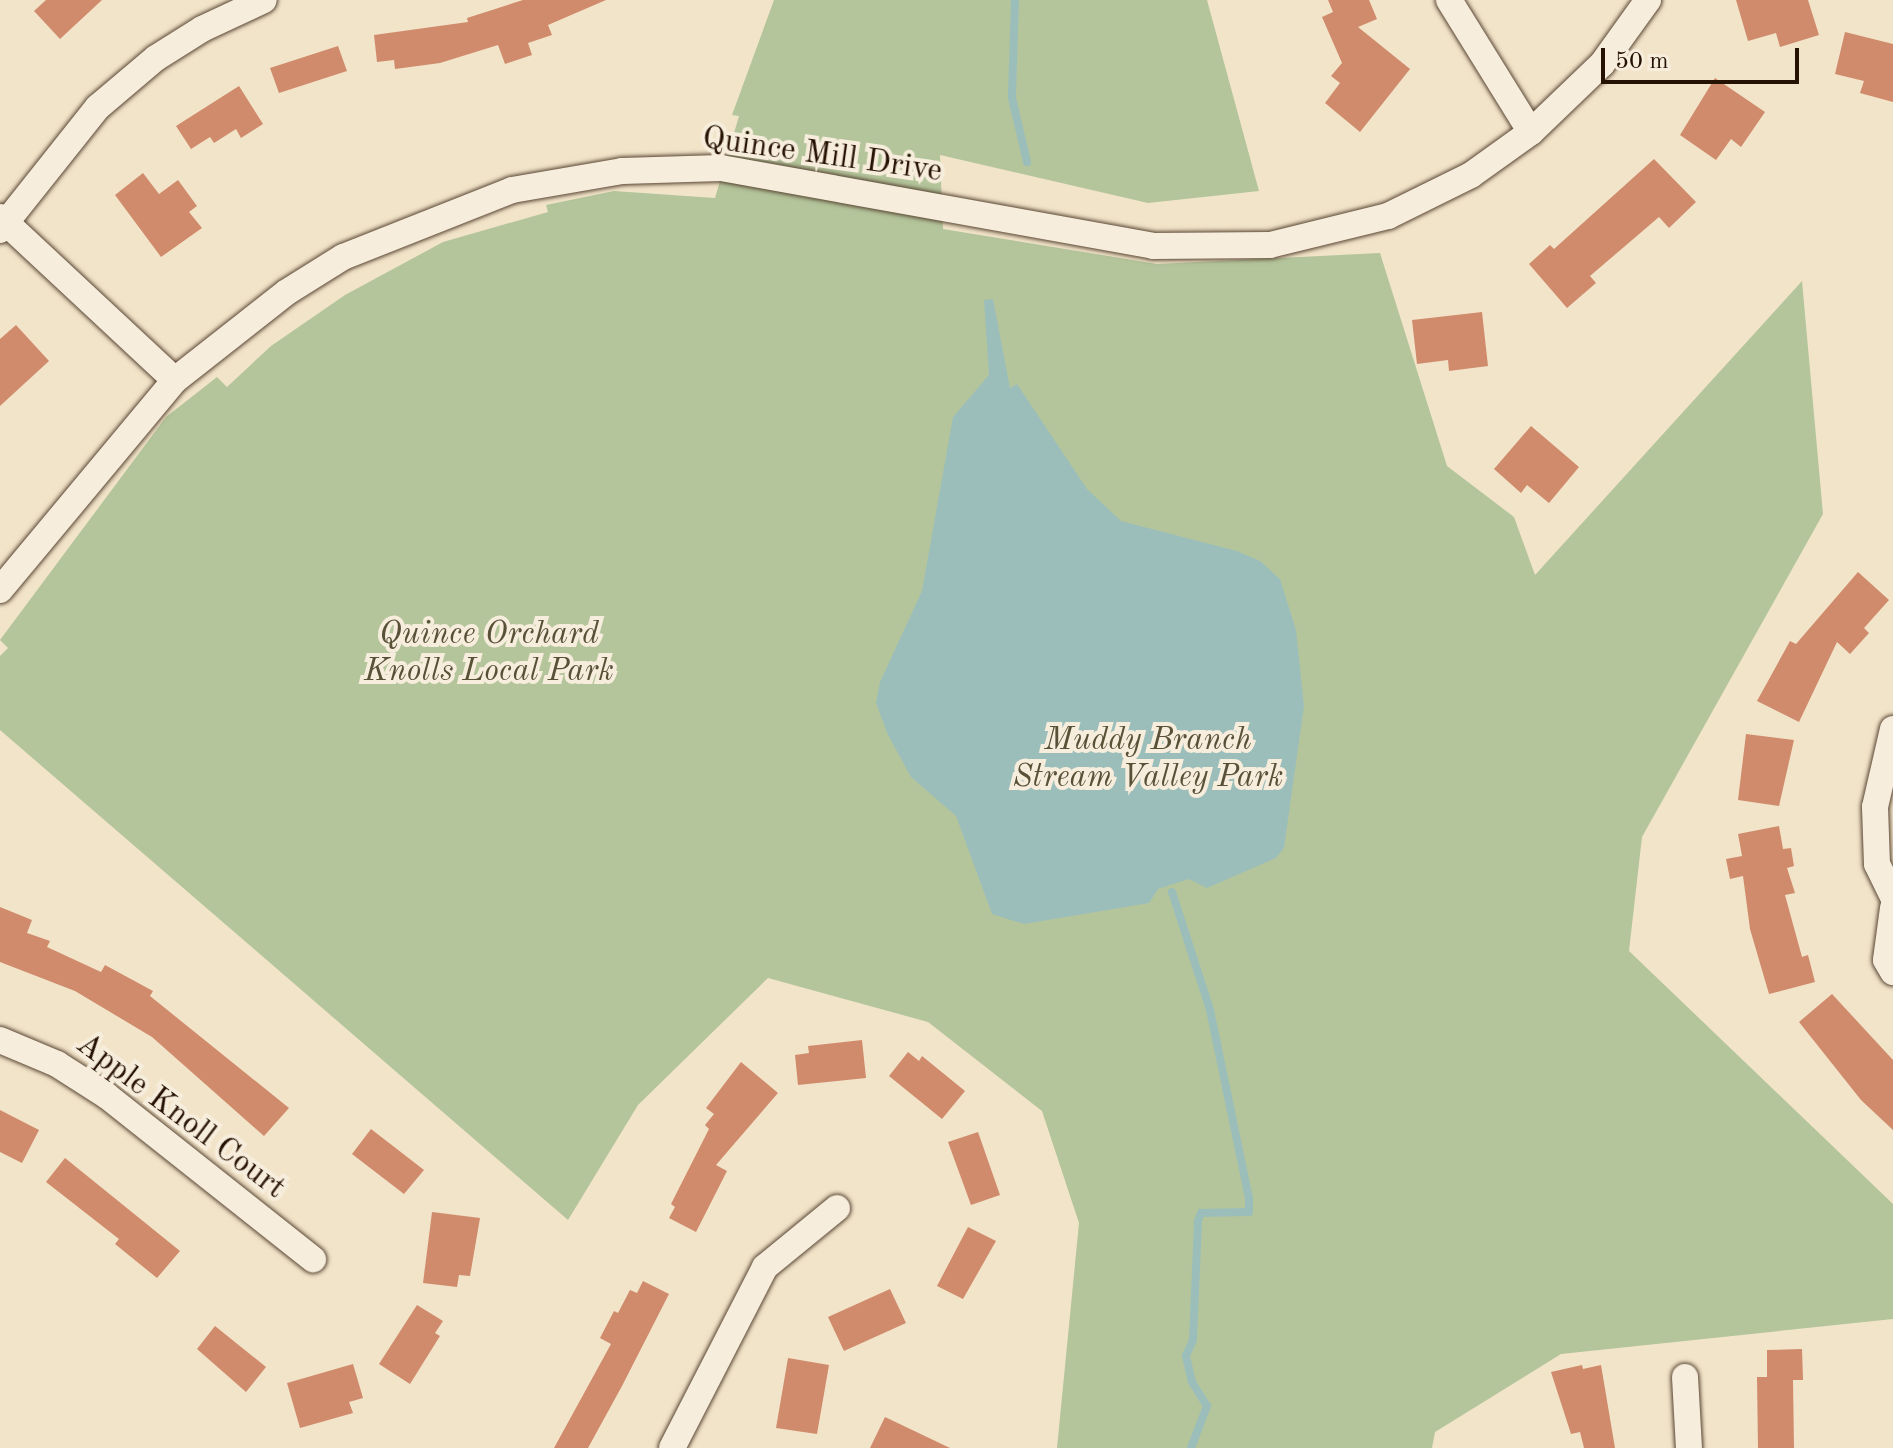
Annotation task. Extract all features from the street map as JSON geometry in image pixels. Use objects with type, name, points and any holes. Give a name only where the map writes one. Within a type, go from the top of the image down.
[{"type":"street","points":[[175,380],[2,223],[98,107],[156,58],[202,29],[264,0]]},
{"type":"street","points":[[1449,0],[1531,132]]},
{"type":"street","name":"Quince Mill Drive","points":[[0,590],[175,380],[287,292],[343,257],[512,190],[622,171],[721,168],[1153,246],[1270,245],[1388,216],[1471,175],[1531,132],[1602,64],[1648,0]]},
{"type":"street","points":[[1893,729],[1875,807],[1877,864],[1893,897]]},
{"type":"street","points":[[1893,908],[1886,960],[1893,972]]},
{"type":"street","name":"Apple Knoll Court","points":[[0,1040],[57,1064],[107,1096],[313,1259]]},
{"type":"street","points":[[672,1448],[765,1267],[837,1208]]},
{"type":"street","points":[[1685,1377],[1689,1448]]},
{"type":"green space","points":[[774,0],[1207,0],[1259,191],[1148,203],[940,155],[943,229],[1157,264],[1380,253],[1447,466],[1514,517],[1535,575],[1802,281],[1823,514],[1642,837],[1629,951],[1893,1204],[1893,1319],[1561,1354],[1435,1432],[1432,1448],[1057,1448],[1079,1223],[1042,1111],[928,1022],[768,978],[638,1105],[568,1220],[0,730],[0,656],[8,648],[0,640],[166,417],[217,377],[227,387],[271,346],[345,295],[443,242],[548,212],[546,205],[614,191],[715,198],[739,116],[732,115]]},
{"type":"water","points":[[993,299],[1010,388],[1017,384],[1087,489],[1121,521],[1237,551],[1260,561],[1280,579],[1296,630],[1304,706],[1284,848],[1276,858],[1207,888],[1189,879],[1158,889],[1149,903],[1024,924],[992,914],[956,816],[911,777],[888,735],[876,703],[880,682],[922,591],[953,417],[989,375],[984,300]]},
{"type":"building","points":[[46,0],[102,0],[60,39],[34,11]]},
{"type":"building","points":[[523,0],[606,0],[548,25],[552,35],[528,43],[532,55],[505,64],[498,45],[440,63],[395,69],[394,60],[377,62],[374,35],[468,22],[467,18]]},
{"type":"building","points":[[1328,0],[1369,0],[1377,19],[1358,27],[1410,69],[1360,132],[1325,103],[1340,83],[1331,76],[1342,63],[1322,17],[1333,12]]},
{"type":"building","points":[[1736,0],[1808,0],[1819,35],[1780,47],[1776,33],[1748,41]]},
{"type":"building","points":[[1845,32],[1893,44],[1893,102],[1860,93],[1864,81],[1835,74]]},
{"type":"building","points":[[338,46],[347,71],[279,93],[270,68]]},
{"type":"building","points":[[1715,78],[1765,112],[1741,147],[1731,139],[1716,160],[1680,135]]},
{"type":"building","points":[[239,86],[263,124],[241,138],[236,129],[214,143],[210,137],[191,149],[176,126]]},
{"type":"building","points":[[1654,159],[1696,202],[1669,228],[1659,217],[1590,276],[1596,283],[1567,308],[1529,264],[1550,245],[1554,249]]},
{"type":"building","points":[[143,173],[159,194],[178,180],[197,206],[189,212],[202,228],[161,257],[115,195]]},
{"type":"building","points":[[1482,312],[1488,366],[1449,371],[1448,360],[1417,364],[1412,320]]},
{"type":"building","points":[[16,325],[49,361],[0,406],[0,339]]},
{"type":"building","points":[[1531,426],[1579,467],[1549,503],[1527,485],[1521,493],[1494,469]]},
{"type":"building","points":[[1858,572],[1889,600],[1864,628],[1869,633],[1850,654],[1837,642],[1799,722],[1757,701],[1790,641],[1796,644]]},
{"type":"building","points":[[1746,734],[1794,740],[1779,806],[1738,800]]},
{"type":"building","points":[[1779,826],[1783,849],[1791,848],[1794,866],[1787,868],[1795,893],[1785,895],[1802,957],[1808,955],[1815,982],[1769,994],[1750,929],[1743,876],[1730,879],[1726,859],[1742,856],[1738,834]]},
{"type":"building","points":[[0,907],[32,920],[27,933],[50,941],[47,947],[101,972],[105,965],[153,991],[150,996],[289,1108],[264,1136],[152,1037],[75,991],[0,962]]},
{"type":"building","points":[[1832,994],[1893,1060],[1893,1130],[1861,1100],[1799,1022]]},
{"type":"building","points":[[862,1040],[866,1078],[798,1085],[795,1055],[809,1053],[808,1046]]},
{"type":"building","points":[[908,1052],[919,1061],[922,1056],[965,1091],[942,1119],[889,1076]]},
{"type":"building","points":[[741,1062],[778,1093],[716,1165],[727,1171],[696,1232],[669,1218],[675,1207],[671,1204],[709,1129],[705,1125],[714,1114],[706,1108]]},
{"type":"building","points":[[0,1110],[39,1130],[22,1163],[0,1152]]},
{"type":"building","points":[[371,1129],[424,1170],[404,1194],[352,1154]]},
{"type":"building","points":[[978,1132],[1000,1195],[971,1205],[948,1142]]},
{"type":"building","points":[[65,1158],[180,1251],[157,1278],[115,1244],[119,1239],[46,1182]]},
{"type":"building","points":[[432,1212],[480,1218],[470,1276],[459,1275],[457,1287],[423,1283]]},
{"type":"building","points":[[968,1227],[996,1241],[963,1299],[937,1286]]},
{"type":"building","points":[[643,1281],[669,1294],[622,1386],[588,1448],[554,1448],[611,1344],[600,1338],[614,1311],[618,1313],[630,1290],[637,1293]]},
{"type":"building","points":[[890,1289],[906,1323],[844,1351],[828,1317]]},
{"type":"building","points":[[417,1305],[443,1321],[435,1333],[440,1336],[410,1384],[379,1364]]},
{"type":"building","points":[[215,1326],[266,1367],[246,1392],[197,1349]]},
{"type":"building","points":[[1802,1349],[1803,1380],[1793,1380],[1794,1448],[1758,1448],[1757,1377],[1767,1377],[1767,1350]]},
{"type":"building","points":[[788,1358],[829,1365],[817,1434],[776,1428]]},
{"type":"building","points":[[353,1364],[363,1398],[349,1402],[353,1413],[300,1428],[287,1383]]},
{"type":"building","points":[[1582,1365],[1583,1369],[1601,1365],[1615,1448],[1584,1448],[1580,1432],[1571,1434],[1551,1372]]},
{"type":"building","points":[[885,1417],[950,1448],[870,1448]]},
{"type":"waterway","points":[[1015,0],[1012,98],[1027,162]]},
{"type":"waterway","points":[[1172,892],[1210,1010],[1249,1199],[1249,1212],[1201,1213],[1198,1221],[1193,1340],[1186,1356],[1192,1382],[1207,1406],[1191,1448]]},
{"type":"park label","name":"Quince Orchard Knolls Local Park","points":[[489,654]]},
{"type":"park label","name":"Muddy Branch Stream Valley Park","points":[[1148,760]]}]
